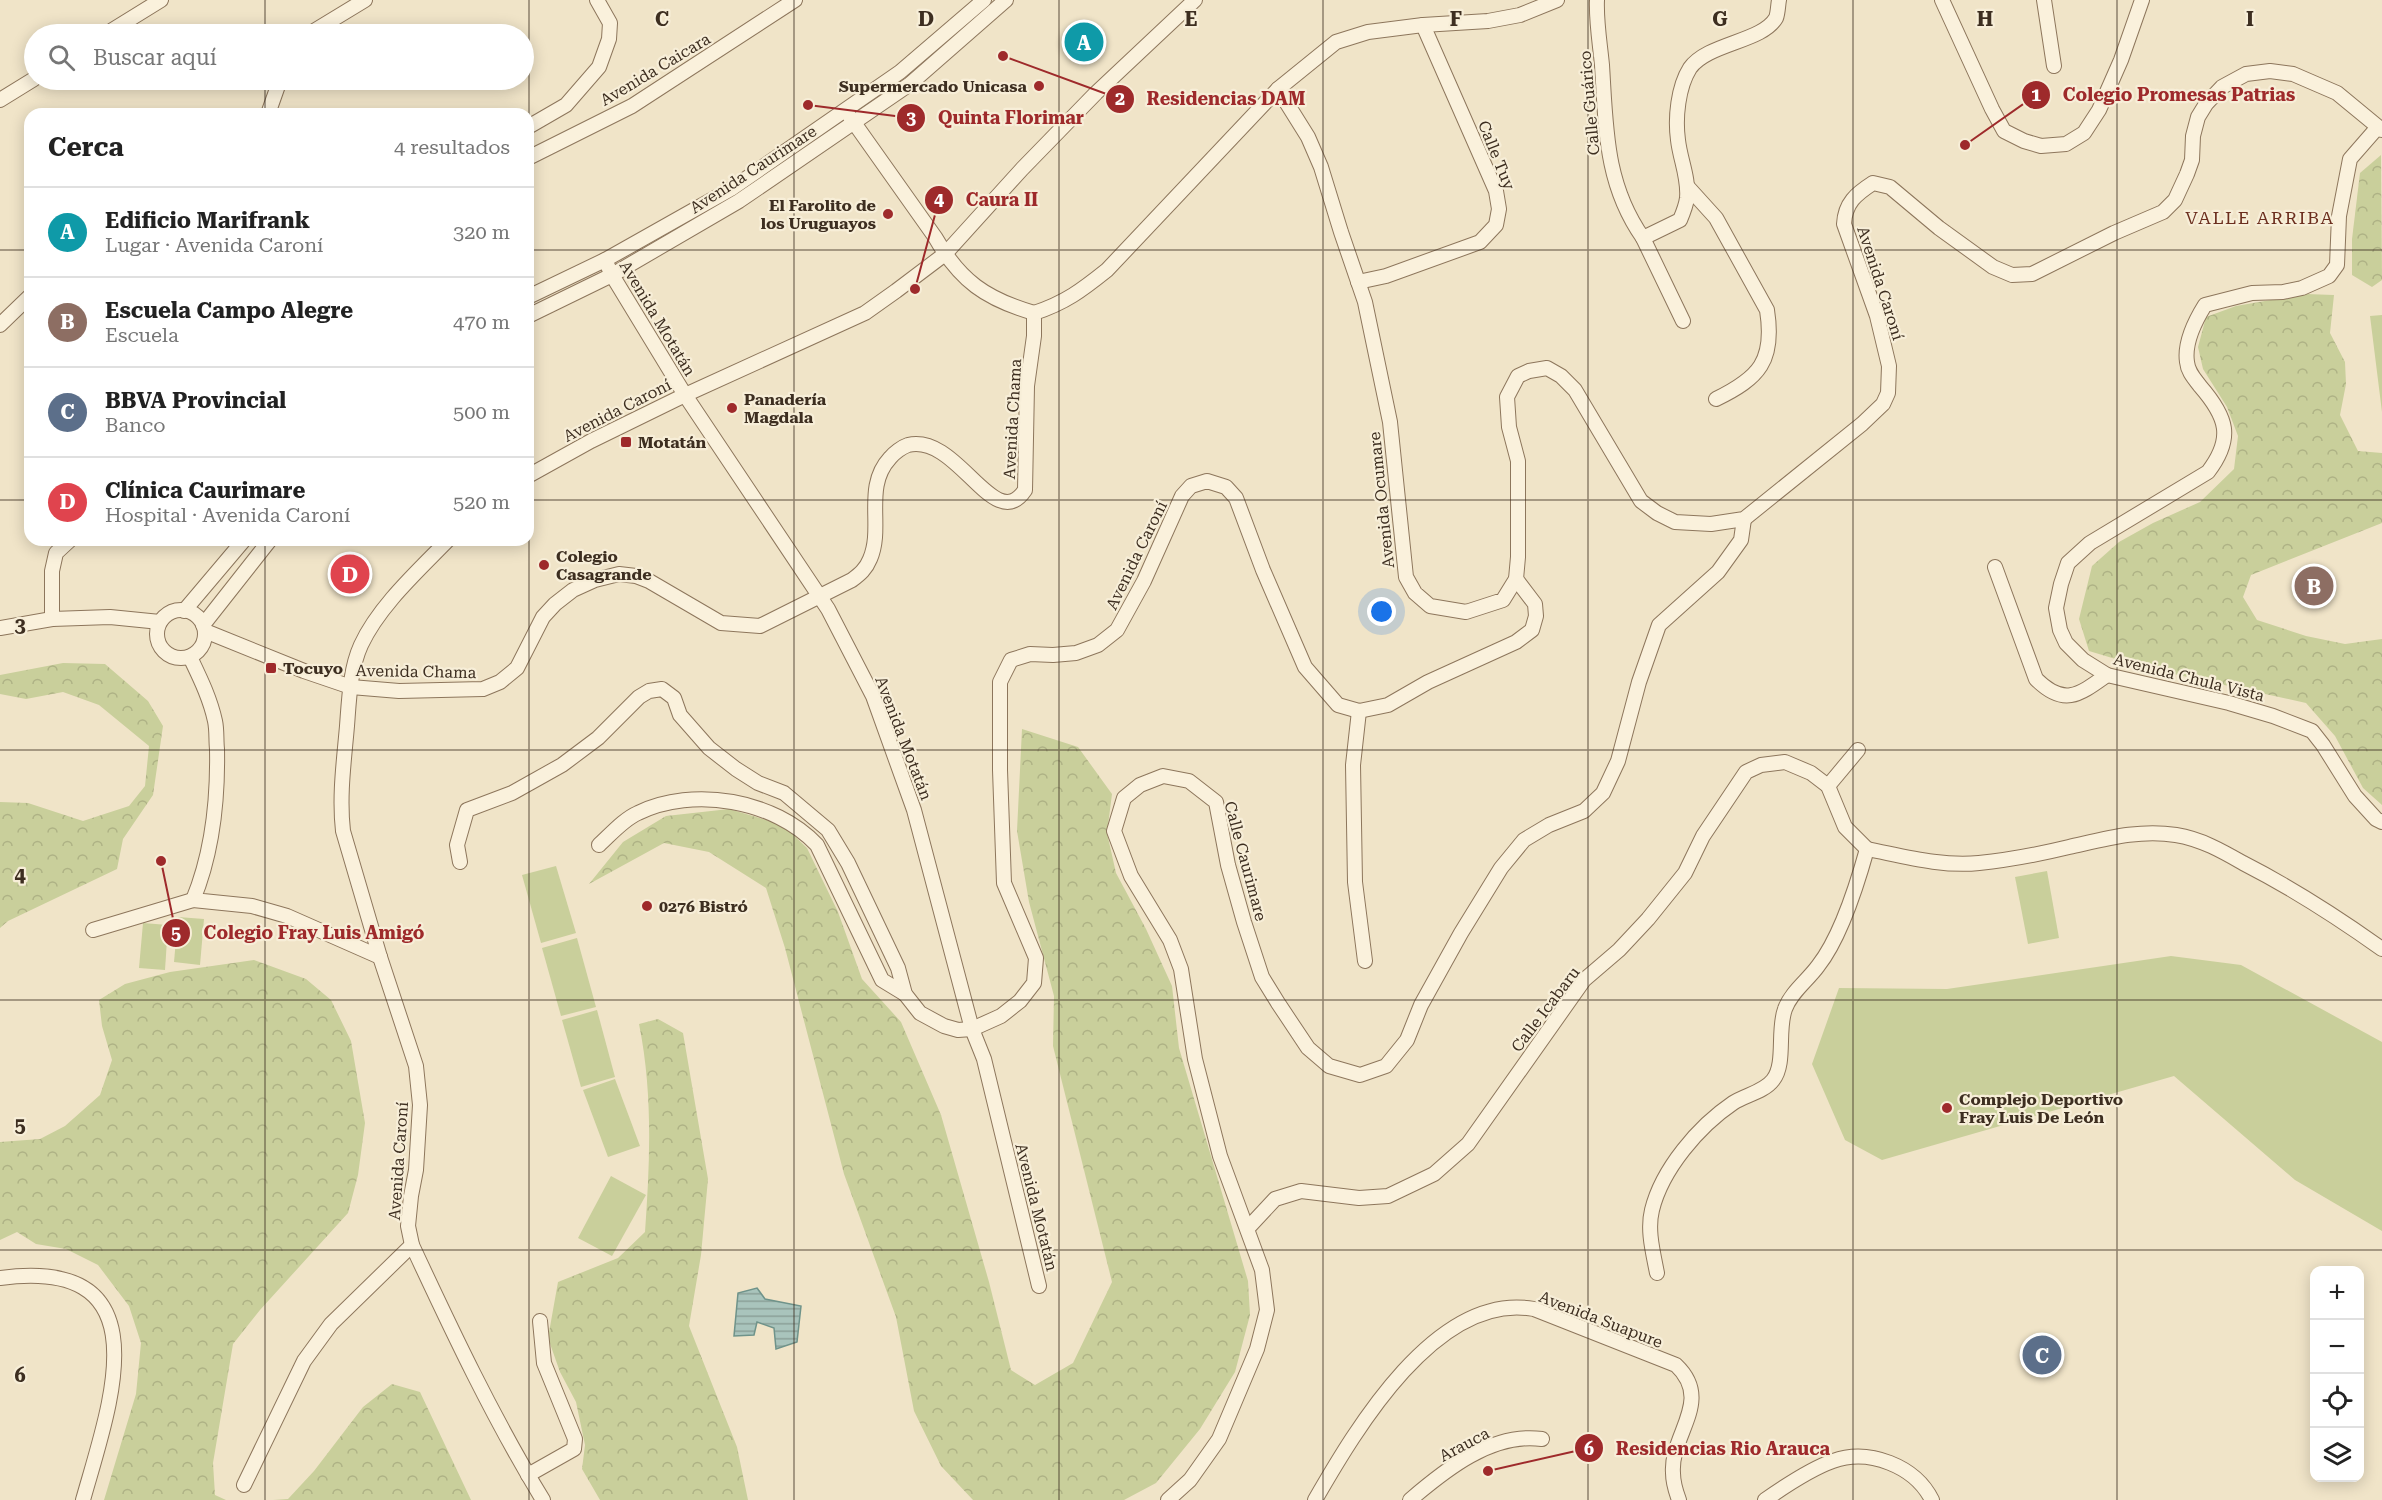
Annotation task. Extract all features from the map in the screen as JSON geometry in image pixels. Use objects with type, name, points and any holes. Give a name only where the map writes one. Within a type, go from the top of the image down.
[{"type":"street","points":[[122,24],[161,0]]},
{"type":"street","points":[[325,24],[365,0]]},
{"type":"street","points":[[534,124],[566,105],[599,67],[609,39],[610,23],[597,0]]},
{"type":"street","name":"Avenida Caicara","points":[[534,155],[632,106],[795,0]]},
{"type":"street","name":"Avenida Caurimare","points":[[534,294],[605,260],[731,189],[900,72],[984,0]]},
{"type":"street","name":"Avenida Caurimare","points":[[534,313],[612,275],[739,201],[910,84],[1006,0]]},
{"type":"street","name":"Avenida Caroní","points":[[534,473],[685,394],[865,313],[945,254],[1022,169],[1096,93],[1195,0]]},
{"type":"street","points":[[845,110],[945,254],[971,284],[987,296],[1034,313],[1057,305],[1078,293],[1107,270],[1278,89],[1336,42],[1368,32],[1423,25],[1488,21],[1520,15],[1557,0]]},
{"type":"street","name":"Calle Guárico","points":[[1597,0],[1608,154],[1630,221],[1643,238],[1683,321]]},
{"type":"street","points":[[1643,238],[1680,220],[1687,201],[1687,186],[1678,138],[1679,101],[1683,80],[1691,66],[1705,55],[1766,28],[1776,18],[1779,0]]},
{"type":"street","points":[[1942,0],[2004,131],[2041,146],[2066,144],[2084,133],[2099,110],[2121,60],[2142,0]]},
{"type":"street","points":[[2044,0],[2054,66]]},
{"type":"street","name":"Calle Tuy","points":[[1358,282],[1386,276],[1480,242],[1496,225],[1499,209],[1496,191],[1423,25]]},
{"type":"street","name":"Avenida Caroní","points":[[1744,519],[1862,424],[1883,405],[1888,393],[1889,366],[1876,316],[1844,224],[1845,210],[1857,193],[1873,183],[1890,187],[1939,228],[1993,267],[2013,275],[2032,274],[2114,233],[2163,212],[2175,200],[2187,174],[2192,159],[2193,136],[2198,117],[2206,104],[2222,87],[2246,74],[2270,71],[2293,74],[2337,93],[2379,129]]},
{"type":"street","points":[[0,100],[24,85]]},
{"type":"street","name":"Avenida Ocumare","points":[[1278,89],[1308,137],[1321,166],[1375,339],[1390,422],[1406,577],[1415,593],[1430,606],[1466,612],[1503,600],[1516,579]]},
{"type":"street","points":[[270,108],[276,90]]},
{"type":"street","name":"Avenida Chula Vista","points":[[2379,129],[2350,159],[2338,216],[2337,265],[2329,276],[2302,288],[2283,292],[2252,293],[2205,305],[2195,321],[2188,343],[2187,362],[2191,375],[2219,411],[2224,424],[2224,441],[2220,456],[2208,472],[2090,543],[2068,563],[2056,608],[2060,630],[2066,644],[2083,660],[2107,675],[2229,703],[2312,731],[2324,745],[2355,796],[2376,819],[2382,822]]},
{"type":"street","points":[[1687,186],[1716,218],[1767,310],[1769,323],[1769,340],[1764,359],[1754,376],[1742,386],[1716,399]]},
{"type":"street","name":"Avenida Motatán","points":[[605,260],[685,394],[819,596],[873,696],[914,810],[972,1029],[984,1059],[1039,1286]]},
{"type":"street","points":[[0,324],[24,302]]},
{"type":"street","name":"Avenida Chama","points":[[204,628],[304,672],[351,687],[399,691],[483,689],[500,682],[517,668],[543,617],[555,604],[573,590],[595,580],[619,574],[636,576],[649,581],[721,623],[760,626],[852,580],[865,570],[871,558],[875,493],[880,469],[892,455],[906,446],[921,443],[936,447],[967,473],[981,489],[998,501],[1008,502],[1019,499],[1025,490],[1028,386],[1034,336],[1034,313]]},
{"type":"street","points":[[1365,961],[1355,882],[1353,765],[1359,711],[1388,705],[1428,682],[1516,642],[1532,630],[1536,616],[1535,604],[1516,579],[1518,461],[1509,427],[1507,397],[1518,376],[1529,371],[1547,368],[1561,376],[1575,390],[1641,501],[1657,513],[1675,522],[1694,524],[1744,519]]},
{"type":"street","name":"Avenida Caroní","points":[[972,1029],[1001,1016],[1020,1001],[1034,984],[1036,958],[1004,882],[1000,682],[1011,660],[1030,654],[1076,653],[1098,645],[1117,630],[1144,581],[1182,496],[1191,486],[1208,482],[1226,487],[1236,498],[1263,570],[1305,667],[1338,705],[1359,711]]},
{"type":"street","name":"Calle Caurimare","points":[[1168,1500],[1190,1480],[1219,1439],[1257,1349],[1267,1310],[1262,1270],[1220,1156],[1197,1068],[1182,969],[1170,940],[1131,876],[1114,831],[1124,798],[1140,786],[1163,776],[1189,781],[1216,802],[1228,865],[1262,977],[1267,986],[1308,1048],[1329,1066],[1360,1075],[1386,1066],[1407,1040],[1421,1005],[1501,868],[1524,840],[1549,825],[1584,811],[1603,793],[1618,760],[1639,682],[1659,625],[1718,573],[1741,540],[1744,519]]},
{"type":"street","points":[[52,619],[52,571],[56,553],[64,546]]},
{"type":"street","points":[[184,611],[239,546]]},
{"type":"street","points":[[204,628],[198,616],[184,611],[168,615],[160,622],[157,629],[165,652],[172,656],[190,657],[202,646],[204,628],[266,546]]},
{"type":"street","name":"Avenida Caroní","points":[[442,546],[414,574],[371,627],[360,647],[351,687],[342,770],[341,813],[343,831],[380,957],[416,1066],[419,1095],[416,1170],[408,1226],[412,1245],[470,1367],[543,1500]]},
{"type":"street","points":[[1995,567],[2036,680],[2049,692],[2064,696],[2079,693],[2107,675]]},
{"type":"street","points":[[0,628],[52,619],[110,617],[160,622]]},
{"type":"street","points":[[190,657],[205,687],[216,723],[217,761],[216,801],[202,880],[193,900]]},
{"type":"street","points":[[460,862],[457,845],[467,810],[512,793],[562,765],[598,738],[639,697],[649,691],[662,689],[674,698],[680,715],[710,748],[758,783],[784,793],[828,830],[853,874],[898,969],[905,994]]},
{"type":"street","points":[[1858,750],[1828,786],[1845,827],[1867,849],[1930,862],[1977,864],[2117,836],[2148,832],[2175,835],[2197,840],[2272,878],[2313,902],[2382,949]]},
{"type":"street","name":"Calle Icabaru","points":[[1248,1228],[1275,1199],[1301,1191],[1359,1198],[1388,1197],[1434,1174],[1468,1144],[1584,980],[1619,950],[1648,919],[1684,873],[1703,836],[1746,772],[1761,765],[1785,762],[1811,773],[1828,786]]},
{"type":"street","points":[[600,845],[636,814],[669,802],[712,801],[740,804],[789,821],[806,833],[817,845],[882,980],[905,994],[920,1013],[944,1026],[958,1030],[972,1029]]},
{"type":"street","points":[[1658,1273],[1651,1229],[1652,1211],[1660,1186],[1697,1132],[1735,1102],[1758,1091],[1773,1080],[1780,1064],[1780,1031],[1785,1008],[1800,986],[1819,966],[1833,940],[1858,882],[1867,849]]},
{"type":"street","points":[[93,930],[193,900],[252,906],[287,916],[380,957]]},
{"type":"street","points":[[244,1485],[304,1361],[331,1324],[412,1245]]},
{"type":"street","points":[[0,1278],[48,1275],[70,1282],[89,1293],[106,1309],[113,1329],[116,1349],[114,1374],[83,1500]]},
{"type":"street","name":"Avenida Suapure","points":[[1315,1500],[1364,1420],[1414,1358],[1448,1333],[1482,1314],[1505,1306],[1520,1306],[1534,1309],[1676,1365],[1688,1376],[1691,1396],[1690,1413],[1676,1451],[1672,1472],[1679,1500]]},
{"type":"street","points":[[528,1475],[573,1449],[576,1439],[544,1363],[540,1321]]},
{"type":"street","name":"Arauca","points":[[1410,1500],[1469,1457],[1513,1439],[1528,1437],[1542,1439]]},
{"type":"street","points":[[1765,1500],[1835,1460],[1858,1457],[1873,1458],[1902,1468],[1926,1488],[1932,1500]]},
{"type":"green space","points":[[2381,155],[2382,280],[2372,287],[2352,275],[2352,239],[2360,173]]},
{"type":"green space","points":[[2306,294],[2334,295],[2330,333],[2345,362],[2346,384],[2340,415],[2358,451],[2382,453],[2382,523],[2251,575],[2243,597],[2257,620],[2306,636],[2345,644],[2382,639],[2382,805],[2363,788],[2335,736],[2306,703],[2142,667],[2089,651],[2079,619],[2092,566],[2119,542],[2153,523],[2200,502],[2234,469],[2238,436],[2227,407],[2203,369],[2198,347],[2206,317],[2236,306]]},
{"type":"green space","points":[[2382,315],[2382,412],[2370,316]]},
{"type":"green space","points":[[63,663],[105,664],[148,701],[163,726],[153,795],[123,839],[117,869],[8,921],[0,928],[0,802],[28,803],[83,821],[129,806],[145,786],[149,746],[99,705],[63,692],[26,699],[0,694],[0,675]]},
{"type":"green space","points":[[1022,729],[1078,747],[1112,794],[1107,833],[1116,873],[1146,929],[1172,986],[1179,1048],[1248,1281],[1250,1315],[1235,1372],[1200,1429],[1156,1483],[1124,1500],[973,1500],[941,1466],[914,1411],[896,1317],[844,1174],[785,948],[766,888],[709,852],[664,843],[589,884],[623,842],[666,816],[729,809],[783,825],[807,848],[838,912],[862,979],[901,1022],[941,1115],[989,1282],[1011,1370],[1035,1385],[1073,1363],[1112,1282],[1053,1046],[1054,996],[1029,902],[1017,831]]},
{"type":"green space","points":[[556,866],[576,933],[541,943],[522,875]]},
{"type":"green space","points":[[2047,871],[2059,938],[2028,944],[2015,877]]},
{"type":"green space","points":[[178,917],[204,919],[200,965],[174,962]]},
{"type":"green space","points":[[143,923],[168,925],[165,970],[139,968]]},
{"type":"green space","points":[[577,938],[596,1007],[561,1016],[542,948]]},
{"type":"green space","name":"Complejo Deportivo Fray Luis De León","points":[[2171,956],[2241,965],[2382,1042],[2382,1231],[2295,1180],[2174,1076],[1882,1160],[1845,1140],[1812,1064],[1839,988],[1947,989]]},
{"type":"green space","points":[[254,960],[306,979],[331,1000],[351,1041],[365,1123],[358,1175],[348,1213],[260,1310],[233,1344],[213,1463],[215,1495],[226,1500],[104,1500],[136,1394],[141,1343],[129,1306],[98,1265],[66,1249],[36,1244],[17,1232],[0,1240],[0,1142],[40,1139],[65,1126],[100,1095],[112,1060],[102,1026],[99,1000],[125,984],[170,972]]},
{"type":"green space","points":[[597,1010],[615,1077],[581,1087],[562,1020]]},
{"type":"green space","points":[[658,1019],[683,1033],[708,1179],[701,1255],[689,1326],[737,1447],[748,1500],[600,1500],[582,1469],[585,1445],[576,1402],[560,1372],[548,1338],[558,1282],[618,1258],[645,1232],[649,1128],[647,1076],[639,1024]]},
{"type":"green space","points":[[615,1079],[640,1146],[608,1157],[583,1090]]},
{"type":"green space","points":[[611,1176],[646,1195],[612,1256],[578,1238]]},
{"type":"green space","points":[[392,1384],[420,1392],[471,1500],[273,1500],[288,1499],[314,1471],[363,1407]]},
{"type":"water","points":[[757,1288],[765,1299],[801,1306],[797,1342],[776,1349],[774,1328],[757,1322],[754,1335],[734,1336],[738,1293]]},
{"type":"place","name":"Edificio Marifrank","points":[[1084,42]]},
{"type":"place","name":"Residencias DAM","points":[[1003,56]]},
{"type":"place","name":"Supermercado Unicasa","points":[[1039,86]]},
{"type":"place","name":"Quinta Florimar","points":[[808,105]]},
{"type":"place","name":"Colegio Promesas Patrias","points":[[1965,145]]},
{"type":"place","name":"El Farolito de los Uruguayos","points":[[888,214]]},
{"type":"place","name":"Caura II","points":[[915,289]]},
{"type":"place","name":"Panadería Magdala","points":[[732,408]]},
{"type":"place","name":"Motatán","points":[[626,442]]},
{"type":"place","name":"Colegio Casagrande","points":[[544,565]]},
{"type":"place","name":"Clínica Caurimare","points":[[350,574]]},
{"type":"place","name":"Escuela Campo Alegre","points":[[2314,586]]},
{"type":"place","name":"Tocuyo","points":[[271,668]]},
{"type":"place","name":"Colegio Fray Luis Amigó","points":[[161,861]]},
{"type":"place","name":"0276 Bistró","points":[[647,906]]},
{"type":"place","name":"Complejo Deportivo Fray Luis De León","points":[[1947,1108]]},
{"type":"place","name":"BBVA Provincial","points":[[2042,1355]]},
{"type":"place","name":"Residencias Rio Arauca","points":[[1488,1471]]},
{"type":"district","name":"VALLE ARRIBA","points":[[2260,218]]}]
